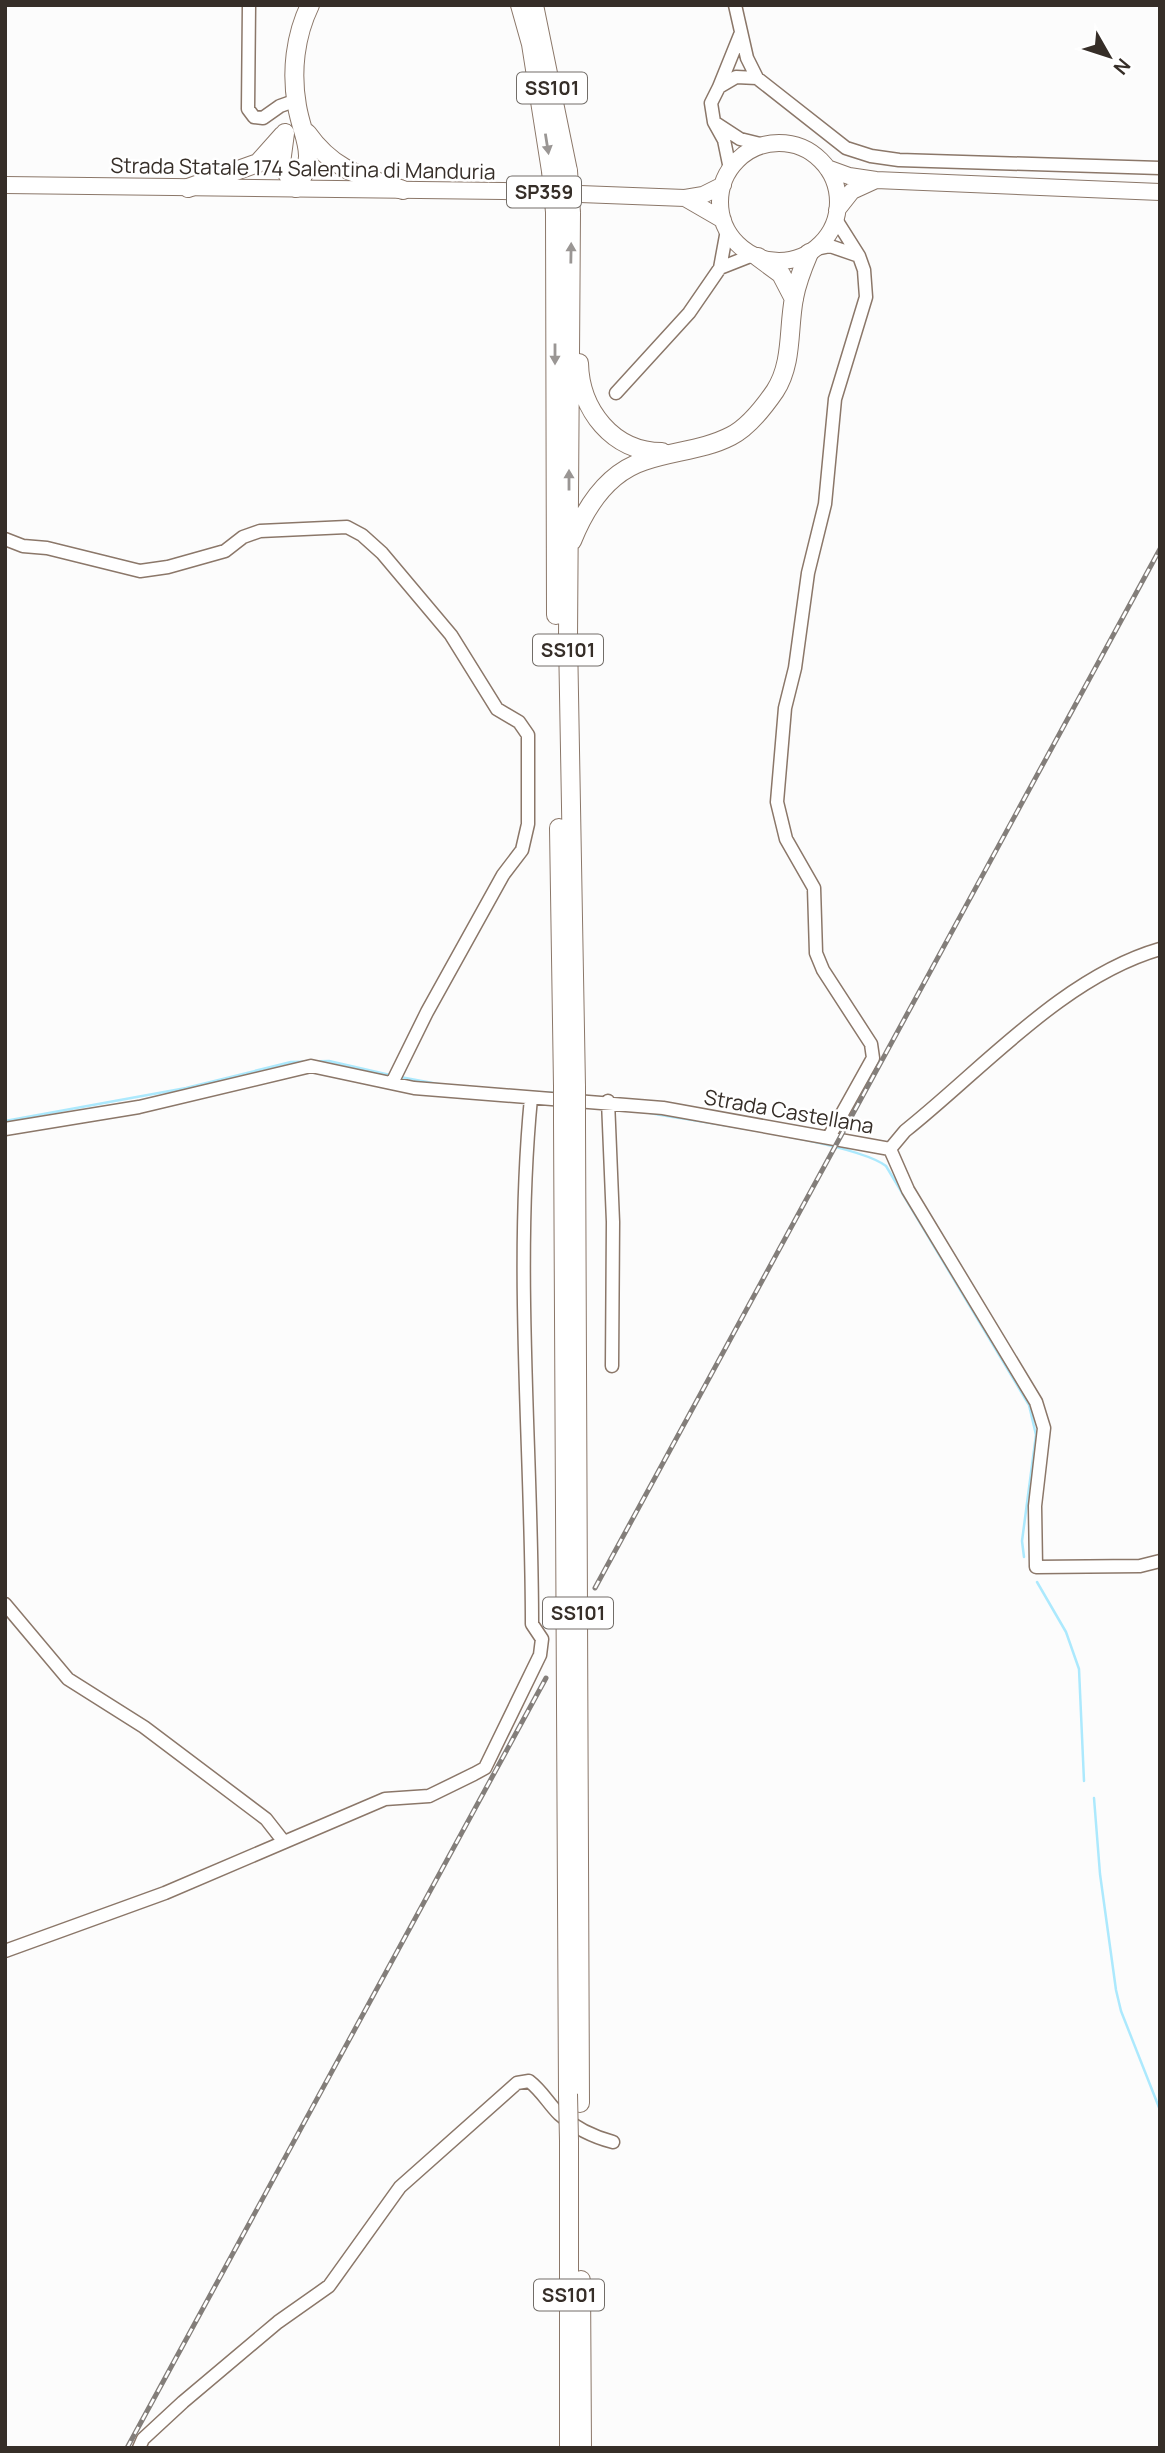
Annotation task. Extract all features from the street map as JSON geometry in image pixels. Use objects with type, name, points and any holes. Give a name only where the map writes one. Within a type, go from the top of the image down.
[{"type":"highway","points":[[297,104],[285,133],[281,163],[296,188],[308,167],[305,130],[297,104],[296,45],[301,23],[310,5]]},
{"type":"highway","points":[[512,5],[528,39]]},
{"type":"highway","name":"SS101","points":[[520,5],[559,171]]},
{"type":"highway","name":"SS101","points":[[534,5],[559,171],[570,298],[569,1087]]},
{"type":"highway","points":[[305,130],[320,151],[349,172],[403,190]]},
{"type":"highway","points":[[188,188],[258,163],[285,133]]},
{"type":"highway","name":"SS101","points":[[563,213],[555,512],[570,1122],[574,2098],[582,2448]]},
{"type":"highway","points":[[568,551],[589,506],[605,485],[644,461],[683,452],[733,435],[754,418],[776,389],[787,363],[794,299],[812,251]]},
{"type":"highway","points":[[756,256],[781,274],[794,299]]},
{"type":"highway","points":[[570,298],[578,335],[580,381],[589,408],[605,430],[624,443],[649,452],[683,452]]},
{"type":"highway","name":"SS101","points":[[569,2448],[575,2146]]},
{"type":"main road","points":[[836,214],[834,181],[827,168],[817,157],[799,147],[778,143],[751,150],[730,169],[723,185],[720,202],[725,225],[743,249],[756,256],[778,261],[812,251],[825,238],[836,214],[852,191],[876,180]]},
{"type":"main road","points":[[827,168],[849,176],[876,180],[1160,192]]},
{"type":"main road","name":"Strada Statale 174 Salentina di Manduria","points":[[5,185],[598,193],[685,198],[703,195],[723,185]]},
{"type":"main road","name":"Strada Statale 174 Salentina di Manduria","points":[[685,198],[725,225]]},
{"type":"street","points":[[249,5],[248,109],[254,117],[263,118],[280,106],[297,104]]},
{"type":"street","points":[[735,5],[740,35],[757,78],[824,134],[846,148],[871,156],[899,160],[1160,168]]},
{"type":"street","points":[[730,169],[724,140],[714,122],[711,103],[740,35]]},
{"type":"street","points":[[719,87],[736,77],[757,78]]},
{"type":"street","points":[[714,122],[740,139],[764,145]]},
{"type":"street","points":[[829,1137],[873,1058],[871,1044],[823,970],[816,953],[814,888],[779,822],[777,793],[785,708],[795,668],[808,573],[825,504],[835,399],[866,297],[864,270],[859,256],[836,214]]},
{"type":"street","points":[[616,393],[689,313],[720,268],[725,225]]},
{"type":"street","points":[[812,251],[830,246],[859,256]]},
{"type":"street","points":[[720,268],[756,256]]},
{"type":"street","points":[[5,539],[23,546],[47,548],[140,570],[168,567],[225,551],[243,537],[260,531],[347,527],[362,535],[382,553],[451,635],[497,709],[519,722],[528,735],[529,762],[528,824],[522,850],[503,875],[395,1076]]},
{"type":"street","name":"Strada Castellana","points":[[5,1129],[139,1107],[311,1066],[395,1076],[414,1088],[531,1098],[608,1101],[890,1149],[905,1132],[1054,1007],[1104,970],[1160,949]]},
{"type":"street","points":[[5,1951],[153,1898],[385,1799],[429,1796],[485,1768],[540,1655],[541,1639],[532,1624],[526,1388],[524,1234],[531,1098]]},
{"type":"street","points":[[608,1101],[613,1222],[612,1366]]},
{"type":"street","points":[[890,1149],[908,1190],[1036,1402],[1044,1428],[1035,1506],[1036,1567],[1140,1566],[1160,1561]]},
{"type":"street","points":[[5,1604],[68,1679],[144,1727],[266,1819],[284,1842]]},
{"type":"street","points":[[139,2448],[183,2402],[278,2322],[329,2286],[400,2187],[517,2083],[529,2081],[543,2091],[559,2113],[591,2136],[613,2142]]},
{"type":"waterway","points":[[5,1121],[186,1088],[291,1062],[329,1061],[390,1075]]},
{"type":"waterway","points":[[400,1077],[438,1084]]},
{"type":"waterway","points":[[535,1092],[556,1093]]},
{"type":"waterway","points":[[650,1113],[810,1141],[869,1157],[886,1166],[1029,1405],[1036,1435],[1022,1541],[1024,1557]]},
{"type":"waterway","points":[[1037,1582],[1066,1632],[1079,1669],[1084,1781]]},
{"type":"waterway","points":[[1094,1798],[1100,1874],[1116,1990],[1121,2011],[1160,2110]]},
{"type":"railway","points":[[595,1588],[1160,549]]},
{"type":"railway","points":[[127,2448],[546,1678]]}]
